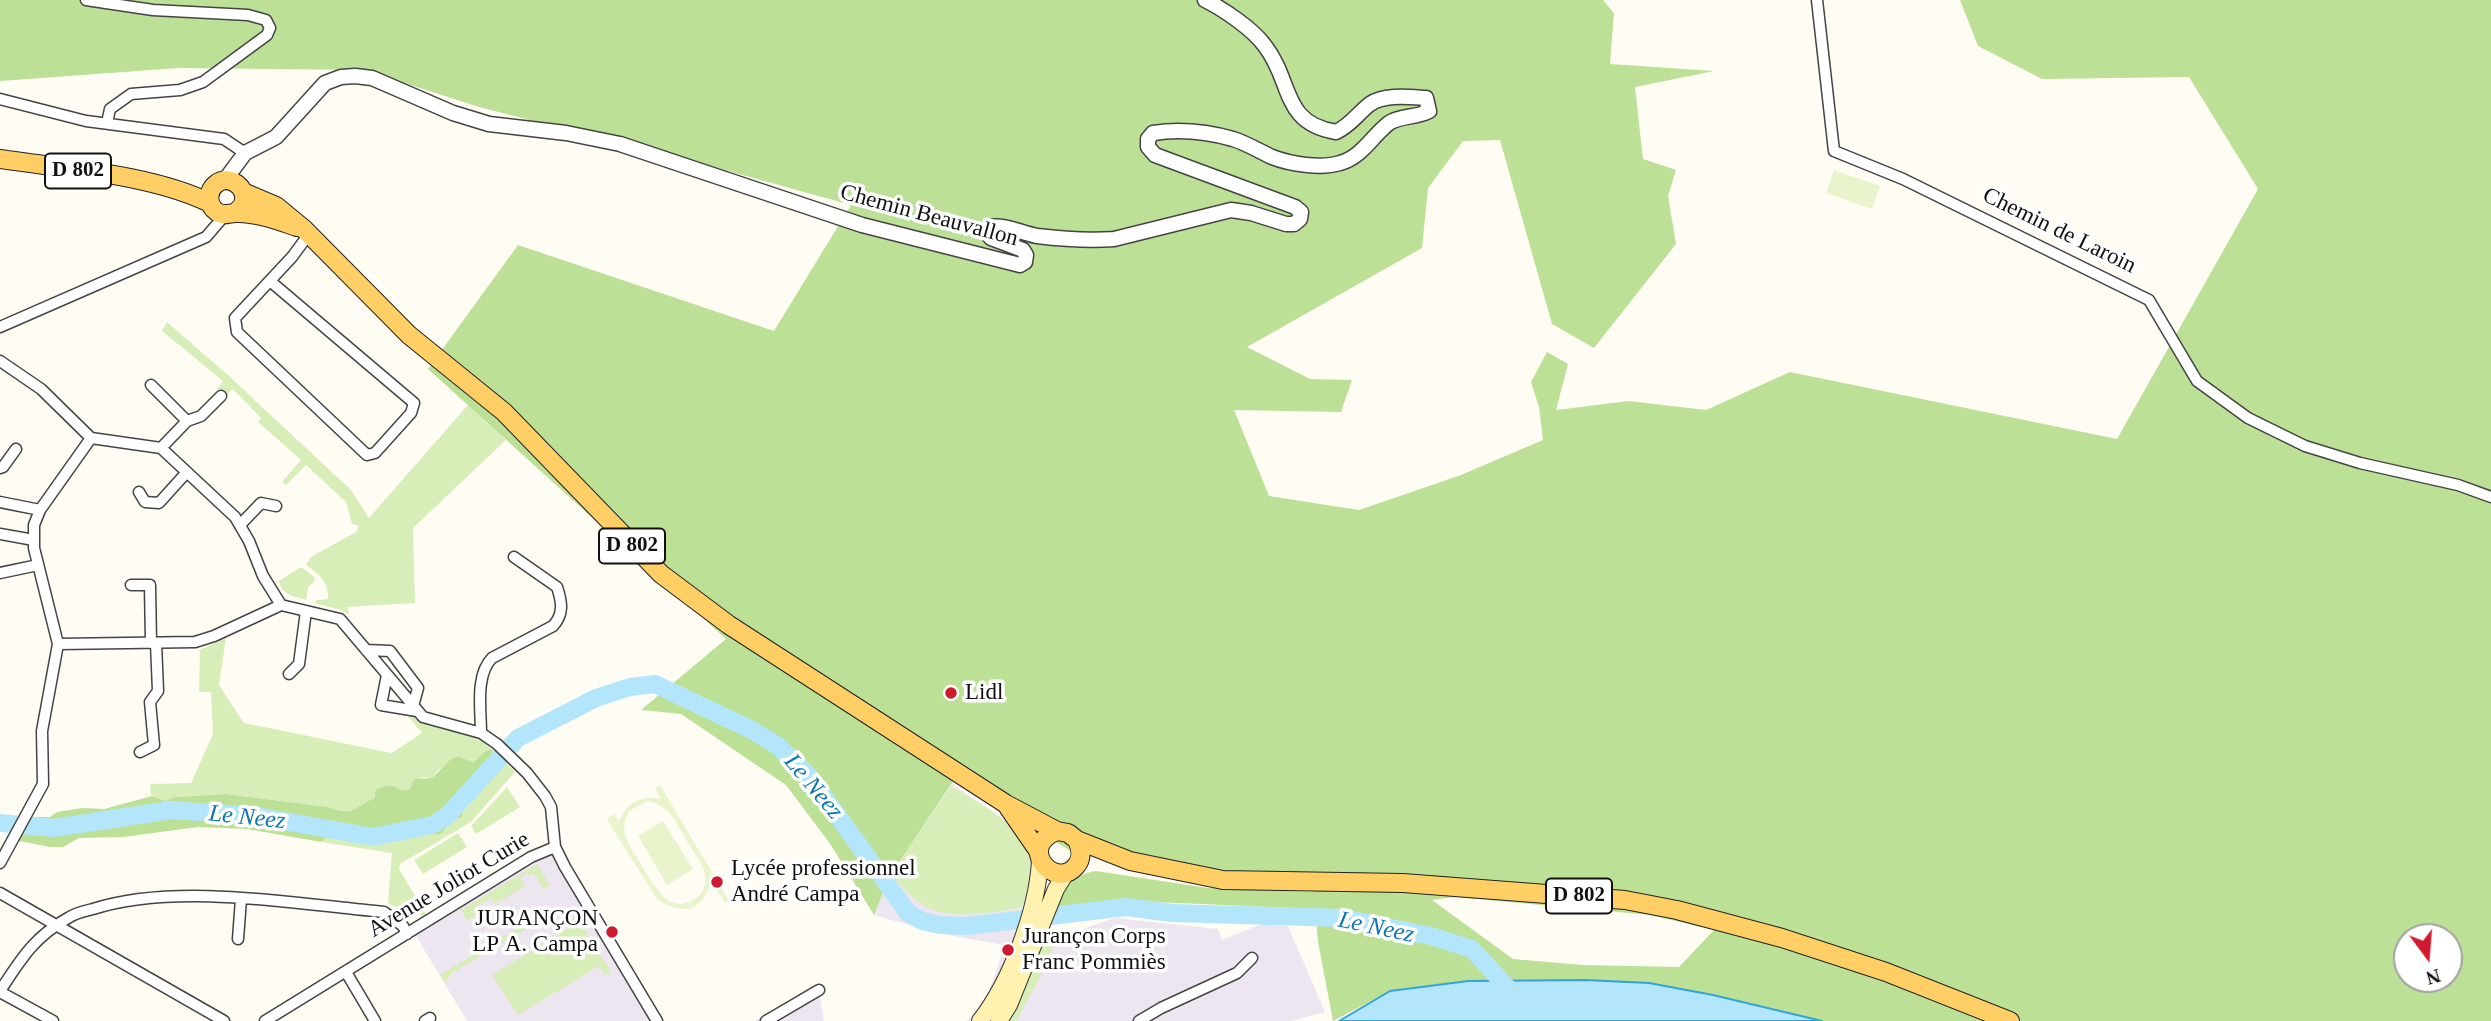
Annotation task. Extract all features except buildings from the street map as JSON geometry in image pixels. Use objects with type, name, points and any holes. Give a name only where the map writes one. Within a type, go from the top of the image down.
[{"type":"main road","name":"D 802","points":[[0,159],[155,183],[190,193],[222,210],[261,216],[307,232]]},
{"type":"main road","name":"D 802","points":[[155,183],[231,185],[276,206],[307,232],[409,335],[504,412],[661,574],[730,625],[1006,804],[1057,831]]},
{"type":"main road","points":[[231,185],[243,203],[222,210],[210,192],[231,185]]},
{"type":"main road","name":"D 802","points":[[1006,804],[1040,856]]},
{"type":"main road","points":[[999,1021],[1009,1005],[1042,903],[1041,842],[1057,831],[1072,835],[1081,848],[1081,857],[1042,903]]},
{"type":"main road","name":"D 802","points":[[1077,840],[1130,861]]},
{"type":"main road","points":[[1040,856],[1046,869],[1056,873],[1072,869]]},
{"type":"main road","name":"D 802","points":[[1072,869],[1097,861],[1130,861],[1235,881],[1403,883],[1625,900],[1677,910],[1782,938],[1886,972],[2010,1021]]},
{"type":"main road","points":[[981,1021],[1033,930]]},
{"type":"street","points":[[86,0],[153,10],[248,15],[265,20],[270,28],[267,35],[204,82],[180,90],[131,94],[110,108],[107,123]]},
{"type":"street","name":"Chemin Beauvallon","points":[[243,156],[276,137],[325,83],[341,77],[372,78],[453,113],[489,124],[566,133],[620,144],[862,225],[1020,265],[1025,262],[1026,255],[1023,250],[990,238],[987,232],[989,227],[996,225],[1035,235],[1094,240],[1114,239],[1231,210],[1286,224],[1300,219],[1301,212],[1296,207],[1155,155],[1148,147],[1148,139],[1153,133],[1202,132],[1234,139],[1286,161],[1326,166],[1342,163],[1361,152],[1387,124],[1429,111],[1426,98],[1389,98],[1376,100],[1368,105],[1349,126],[1336,132],[1306,122],[1297,113],[1278,66],[1264,44],[1236,20],[1205,0]]},
{"type":"street","name":"Chemin de Laroin","points":[[1817,0],[1833,151],[1903,179],[2149,300],[2197,381],[2248,418],[2305,446],[2360,463],[2458,485],[2491,497]]},
{"type":"street","points":[[0,99],[75,118],[224,139],[243,156],[231,185]]},
{"type":"street","points":[[0,327],[206,237],[222,210]]},
{"type":"street","points":[[270,281],[414,403],[411,413],[375,453],[367,455],[237,332],[235,318],[270,281],[307,232]]},
{"type":"street","points":[[0,361],[41,389],[91,438],[161,448],[215,496],[240,525],[263,576],[281,605]]},
{"type":"street","points":[[150,385],[187,421]]},
{"type":"street","points":[[161,448],[187,421],[201,416],[221,396]]},
{"type":"street","points":[[0,863],[43,784],[42,731],[58,644],[38,565],[34,525],[40,510],[91,438]]},
{"type":"street","points":[[0,467],[3,467],[16,449]]},
{"type":"street","points":[[139,492],[145,502],[159,503],[187,472]]},
{"type":"street","points":[[0,502],[40,510]]},
{"type":"street","points":[[240,525],[261,503],[276,506]]},
{"type":"street","points":[[0,534],[34,540]]},
{"type":"street","points":[[481,733],[481,675],[486,664],[559,620],[561,609],[556,587],[514,557]]},
{"type":"street","points":[[0,573],[38,565]]},
{"type":"street","points":[[131,585],[150,585],[158,691],[150,702],[154,745],[140,752]]},
{"type":"street","points":[[58,644],[195,642],[281,605],[340,620],[423,718],[481,733],[497,744],[527,773],[551,807],[555,847]]},
{"type":"street","points":[[289,674],[299,664],[306,611]]},
{"type":"street","points":[[366,650],[390,651],[418,688],[415,708]]},
{"type":"street","points":[[387,675],[382,705],[415,708]]},
{"type":"street","name":"Avenue Joliot Curie","points":[[265,1021],[531,857],[555,847],[657,1021]]},
{"type":"street","points":[[0,893],[224,1021]]},
{"type":"street","points":[[53,1021],[0,991],[27,950],[57,925],[71,916],[121,900],[186,896],[384,912],[403,926],[407,934]]},
{"type":"street","points":[[238,939],[241,899]]},
{"type":"street","points":[[1139,1021],[1237,973],[1252,958]]},
{"type":"street","points":[[346,972],[375,1021]]},
{"type":"street","points":[[766,1021],[818,990]]},
{"type":"shaded area","points":[[952,784],[1003,818],[1023,837],[1032,867],[1030,890],[1022,908],[1056,938],[1115,918],[1218,929],[1222,940],[1262,924],[1288,926],[1325,1012],[1291,1021],[966,1021],[979,1008],[989,991],[1003,945],[938,933],[874,915],[890,876]]},
{"type":"shaded area","points":[[559,848],[664,1021],[467,1021],[413,931],[531,857]]},
{"type":"shaded area","points":[[815,984],[819,990],[824,1021],[755,1021]]},
{"type":"green space","points":[[0,0],[1603,0],[1614,13],[1610,64],[1714,71],[1635,87],[1643,159],[1676,170],[1668,196],[1676,244],[1594,348],[1552,324],[1500,140],[1463,141],[1428,188],[1422,248],[1247,347],[1310,379],[1352,380],[1341,412],[1234,410],[1269,496],[1359,510],[1461,475],[1543,440],[1539,407],[1531,382],[1547,352],[1568,364],[1556,410],[1629,401],[1706,410],[1790,372],[2117,439],[2258,189],[2189,77],[2042,79],[1978,46],[1960,0],[2491,0],[2491,1021],[1822,1021],[1649,983],[1585,980],[1468,981],[1390,991],[1333,1021],[1318,942],[1315,909],[1132,901],[1055,910],[1069,883],[1096,871],[1208,888],[1313,892],[1313,881],[1278,879],[1069,850],[954,780],[890,876],[874,915],[831,845],[786,785],[681,714],[641,710],[726,639],[428,369],[518,245],[774,331],[851,205],[479,107],[364,70],[178,68],[0,81]],"holes":[[[1454,897],[1650,915],[1714,930],[1679,967],[1583,965],[1513,959],[1432,900]]]},
{"type":"green space","points":[[1834,170],[1880,186],[1872,209],[1826,193]]},
{"type":"green space","points":[[167,322],[351,490],[369,518],[468,405],[506,440],[413,528],[415,603],[347,607],[350,615],[314,603],[328,599],[327,588],[319,575],[306,565],[311,557],[356,532],[359,526],[352,524],[346,502],[306,465],[286,485],[282,482],[301,460],[258,422],[261,418],[233,389],[225,396],[217,389],[223,381],[162,331]]},
{"type":"green space","points":[[303,568],[315,581],[308,587],[306,600],[285,592],[280,586],[279,581]]},
{"type":"green space","points":[[226,638],[219,685],[244,723],[392,753],[422,733],[407,715],[414,716],[419,722],[478,736],[491,749],[484,752],[473,764],[459,756],[437,771],[432,778],[423,777],[410,789],[365,803],[356,811],[341,813],[328,807],[226,794],[176,797],[165,801],[151,795],[150,784],[191,783],[213,734],[211,692],[199,692],[200,650]]},
{"type":"green space","points":[[491,749],[505,762],[480,784],[474,796],[465,804],[462,817],[437,835],[432,832],[382,839],[331,834],[321,842],[247,829],[198,827],[123,837],[79,838],[63,847],[19,841],[33,817],[50,817],[57,812],[83,808],[104,809],[152,796],[165,801],[175,797],[226,794],[328,807],[344,812],[375,798],[375,791],[382,787],[392,786],[402,791],[410,789],[414,779],[432,778],[451,759],[459,756],[473,763]]},
{"type":"green space","points":[[505,762],[515,772],[471,822],[400,864],[399,869],[427,916],[403,911],[388,903],[392,853],[321,842],[331,834],[382,839],[443,833],[447,825],[464,812],[469,799],[480,785]]},
{"type":"green space","points":[[660,785],[729,901],[725,903],[711,882],[702,900],[690,908],[675,908],[657,899],[607,818],[614,814],[619,821],[626,809],[636,801],[647,798],[661,799],[655,788]],"holes":[[[648,801],[656,803],[672,816],[705,874],[705,882],[699,895],[681,904],[663,896],[633,850],[624,830],[629,811]]]},
{"type":"green space","points":[[951,786],[1003,820],[1026,847],[1030,864],[1029,884],[1021,908],[974,914],[938,912],[918,901],[890,876]]},
{"type":"green space","points":[[507,787],[520,807],[476,834],[471,826]]},
{"type":"green space","points":[[663,821],[693,869],[667,885],[638,836]]},
{"type":"green space","points":[[458,833],[467,847],[423,874],[414,860]]},
{"type":"green space","points":[[537,864],[550,885],[544,889],[534,873],[529,876],[527,873],[520,878],[525,886],[495,904],[491,898],[478,905],[482,911],[467,920],[461,910]]},
{"type":"green space","points":[[553,910],[553,913],[452,973],[445,983],[440,975],[523,925]]},
{"type":"green space","points":[[576,915],[611,972],[605,975],[599,966],[518,1015],[492,975],[574,925],[570,918]]},
{"type":"green space","points":[[1044,935],[1056,940],[1016,1021],[1007,1021],[1025,987]]},
{"type":"water","points":[[1585,980],[1649,983],[1822,1021],[1339,1021],[1390,991],[1468,981]]},
{"type":"waterway","name":"Le Neez","points":[[0,823],[54,828],[171,810],[256,816],[373,837],[432,825],[446,817],[518,738],[596,698],[630,687],[655,684],[752,730],[778,746],[808,775],[908,913],[922,921],[967,926],[1126,907],[1172,913],[1343,918],[1431,936],[1472,949],[1517,998]]},
{"type":"place","name":"Lidl","points":[[951,693]]},
{"type":"place","name":"Lycée professionnel André Campa","points":[[717,882]]},
{"type":"place","name":"JURANÇON LP A. Campa","points":[[612,932]]},
{"type":"place","name":"Jurançon Corps Franc Pommiès","points":[[1008,950]]}]
